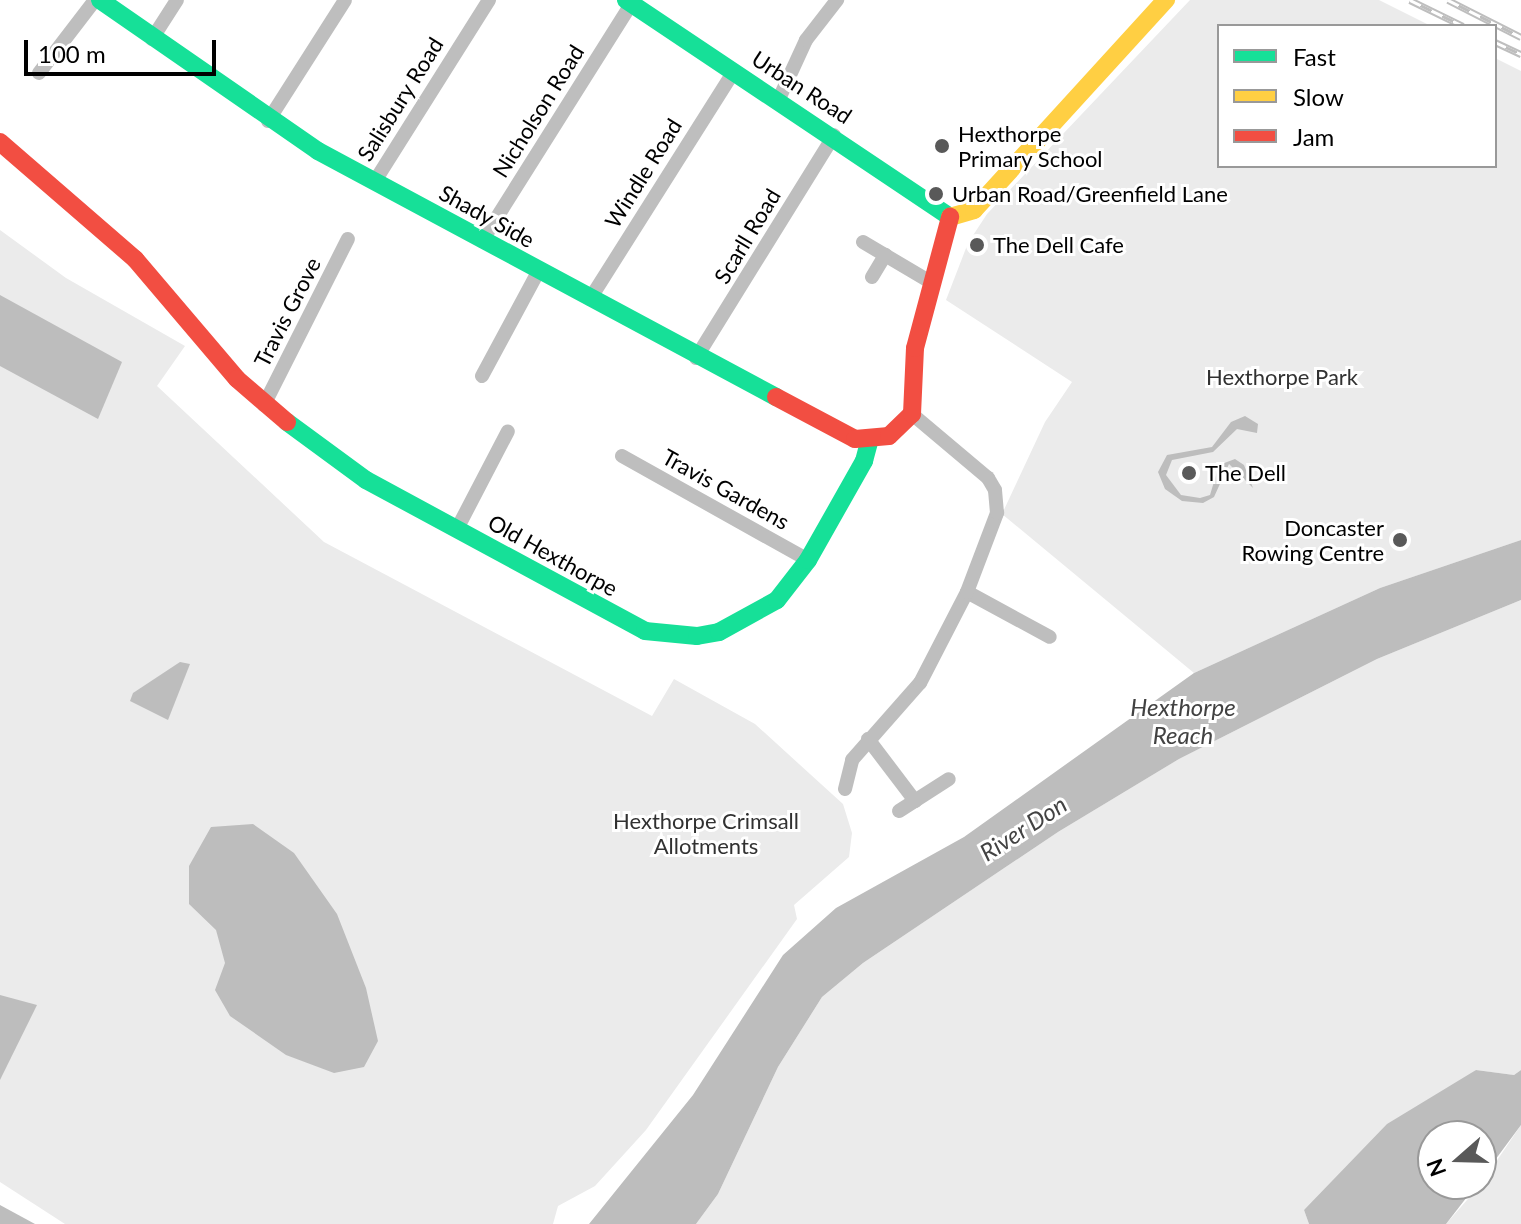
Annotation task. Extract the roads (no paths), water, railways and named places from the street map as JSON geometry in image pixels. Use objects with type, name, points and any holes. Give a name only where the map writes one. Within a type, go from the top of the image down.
[{"type":"street","name":"Shady Side","points":[[97,0],[268,121],[696,358],[844,436],[869,442]]},
{"type":"street","points":[[39,73],[97,0]]},
{"type":"street","points":[[152,39],[177,0]]},
{"type":"street","points":[[268,121],[345,0]]},
{"type":"street","name":"Salisbury Road","points":[[375,181],[489,0]]},
{"type":"street","points":[[778,101],[806,40],[837,0]]},
{"type":"street","points":[[869,442],[899,430],[912,414],[915,348],[950,217],[974,210],[1166,0]]},
{"type":"street","name":"Urban Road","points":[[628,2],[834,135],[950,217]]},
{"type":"street","name":"Nicholson Road","points":[[482,241],[628,2]]},
{"type":"street","name":"Windle Road","points":[[590,299],[734,71]]},
{"type":"street","name":"Scarll Road","points":[[696,358],[834,135]]},
{"type":"street","name":"Old Hexthorpe","points":[[0,142],[135,259],[264,405],[343,465],[625,622],[667,634],[697,636],[743,623],[790,587],[864,461],[869,442]]},
{"type":"street","name":"Travis Grove","points":[[264,405],[348,239]]},
{"type":"street","points":[[863,242],[932,283]]},
{"type":"street","points":[[872,277],[885,255]]},
{"type":"street","points":[[482,376],[538,272]]},
{"type":"street","points":[[845,789],[846,770],[868,739],[920,683],[967,592],[997,513],[995,490],[912,414]]},
{"type":"street","points":[[457,529],[508,431]]},
{"type":"street","name":"Travis Gardens","points":[[622,456],[808,560]]},
{"type":"street","points":[[967,592],[1050,637]]},
{"type":"street","points":[[868,739],[915,801]]},
{"type":"street","points":[[899,811],[949,779]]},
{"type":"water","points":[[0,295],[122,362],[98,419],[0,366]]},
{"type":"water","points":[[1245,416],[1258,424],[1257,433],[1237,429],[1213,452],[1172,460],[1166,475],[1181,495],[1200,498],[1210,495],[1219,465],[1235,459],[1244,465],[1253,488],[1229,464],[1214,497],[1203,503],[1182,501],[1165,489],[1158,472],[1167,455],[1212,447],[1231,422]]},
{"type":"water","points":[[1521,540],[1521,600],[1377,659],[1179,759],[1058,832],[863,963],[822,997],[778,1067],[718,1194],[696,1224],[589,1224],[693,1095],[783,955],[836,908],[964,837],[1194,673],[1380,588]]},
{"type":"water","points":[[180,662],[190,664],[168,720],[130,701],[133,693]]},
{"type":"water","points":[[253,824],[294,853],[337,914],[366,988],[378,1041],[364,1067],[334,1073],[286,1055],[230,1016],[215,990],[225,963],[216,930],[189,904],[189,866],[211,827]]},
{"type":"water","points":[[0,995],[37,1005],[0,1080]]},
{"type":"water","points":[[1476,1070],[1514,1075],[1521,1070],[1521,1125],[1497,1157],[1497,1120],[1417,1120],[1417,1200],[1465,1200],[1446,1224],[1309,1224],[1304,1210],[1387,1124]]},
{"type":"water","points":[[0,1205],[35,1224],[0,1224]]},
{"type":"railway","points":[[1410,0],[1459,24]]},
{"type":"railway","points":[[1448,0],[1495,24]]},
{"type":"railway","points":[[1497,25],[1521,37]]},
{"type":"railway","points":[[1497,43],[1521,54]]},
{"type":"place","name":"Hexthorpe Primary School","points":[[942,146]]},
{"type":"place","name":"Urban Road/Greenfield Lane","points":[[936,194]]},
{"type":"place","name":"The Dell Cafe","points":[[977,245]]},
{"type":"place","name":"The Dell","points":[[1189,473]]},
{"type":"place","name":"Doncaster Rowing Centre","points":[[1400,540]]},
{"type":"park label","name":"Hexthorpe Park","points":[[1282,377]]},
{"type":"park label","name":"Hexthorpe Crimsall Allotments","points":[[706,832]]},
{"type":"water label","name":"Hexthorpe Reach","points":[[1183,721]]},
{"type":"water label","name":"River Don","points":[[1023,828]]}]
